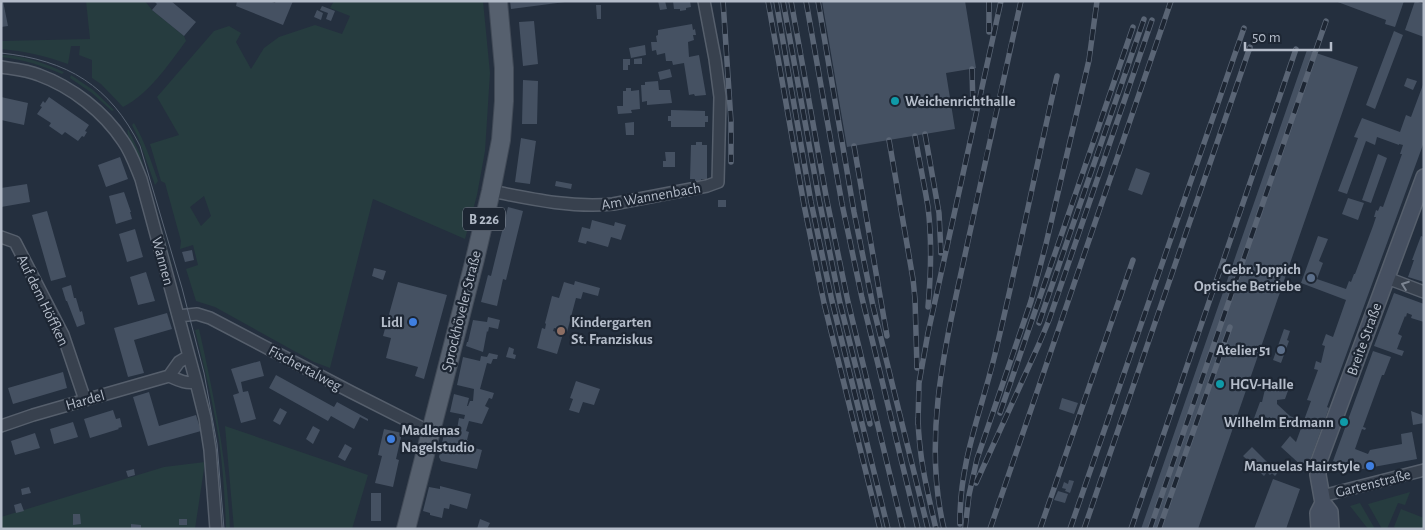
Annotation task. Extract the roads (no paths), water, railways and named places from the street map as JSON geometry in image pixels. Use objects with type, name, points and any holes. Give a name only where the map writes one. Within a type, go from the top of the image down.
[{"type":"main road","name":"Sprockhöveler Straße","points":[[406,529],[491,191],[502,140],[504,68],[498,1]]},
{"type":"street","name":"Am Wannenbach","points":[[491,191],[532,199],[599,205],[614,204],[698,188],[718,182],[720,97],[704,1]]},
{"type":"street","name":"Wannen","points":[[1,67],[18,69],[39,75],[76,94],[109,123],[124,141],[141,180],[205,418],[210,450],[216,529]]},
{"type":"street","name":"Breite Straße","points":[[1331,529],[1330,512],[1322,500],[1318,464],[1424,177]]},
{"type":"street","name":"Auf dem Höffken","points":[[1,237],[14,242],[63,335],[85,400]]},
{"type":"street","points":[[1387,278],[1424,292]]},
{"type":"street","name":"Fischertalweg","points":[[178,316],[197,314],[210,318],[430,432]]},
{"type":"street","points":[[189,356],[179,362],[169,376],[183,382],[196,382]]},
{"type":"street","name":"Hardel","points":[[1,426],[169,376]]},
{"type":"street","name":"Gartenstraße","points":[[1322,500],[1424,470]]},
{"type":"street","name":"Breite Straße","points":[[1319,529],[1318,513],[1322,500]]},
{"type":"tram line","points":[[1,53],[47,62],[67,70],[84,80],[101,92],[115,107],[140,146],[182,288],[204,373],[217,444],[224,529]]},
{"type":"railway","points":[[723,1],[731,122],[731,162]]},
{"type":"railway","points":[[768,1],[804,205],[824,303],[880,529]]},
{"type":"railway","points":[[776,1],[811,202],[832,301],[888,529]]},
{"type":"railway","points":[[783,1],[840,303],[870,424]]},
{"type":"railway","points":[[791,1],[827,201],[848,302],[903,529]]},
{"type":"railway","points":[[806,1],[842,204],[862,298],[918,529]]},
{"type":"railway","points":[[818,1],[854,212],[873,306],[928,529]]},
{"type":"railway","points":[[989,1],[989,32]]},
{"type":"railway","points":[[918,424],[919,383],[928,333],[1001,1]]},
{"type":"railway","points":[[944,529],[935,457],[936,420],[940,384],[987,151],[1021,1]]},
{"type":"railway","points":[[965,529],[969,495],[977,459],[1031,301],[1046,244],[1089,60],[1097,1]]},
{"type":"railway","points":[[990,529],[1171,1]]},
{"type":"railway","points":[[1039,323],[1144,19]]},
{"type":"railway","points":[[976,483],[1049,320],[1152,20]]},
{"type":"railway","points":[[1150,529],[1326,21]]},
{"type":"railway","points":[[1000,413],[1133,27]]},
{"type":"railway","points":[[1070,529],[1244,28]]},
{"type":"railway","points":[[1084,529],[1250,47]]},
{"type":"railway","points":[[1131,529],[1296,49]]},
{"type":"railway","points":[[972,69],[973,108]]},
{"type":"railway","points":[[960,524],[963,479],[967,457],[1004,316],[1057,76]]},
{"type":"railway","points":[[925,134],[939,213],[941,253]]},
{"type":"railway","points":[[915,136],[928,207],[930,232],[931,257],[928,307]]},
{"type":"railway","points":[[889,140],[913,279],[917,368]]},
{"type":"railway","points":[[854,146],[887,336]]},
{"type":"railway","points":[[1040,529],[1133,260]]},
{"type":"railway","points":[[1159,529],[1230,327]]},
{"type":"railway","points":[[918,418],[922,460],[936,529]]},
{"type":"place","name":"Weichenrichthalle","points":[[895,101]]},
{"type":"place","name":"Gebr. Joppich Optische Betriebe","points":[[1311,278]]},
{"type":"place","name":"Lidl","points":[[413,322]]},
{"type":"place","name":"Kindergarten St. Franziskus","points":[[561,331]]},
{"type":"place","name":"Atelier 51","points":[[1281,350]]},
{"type":"place","name":"HGV-Halle","points":[[1220,384]]},
{"type":"place","name":"Wilhelm Erdmann","points":[[1344,422]]},
{"type":"place","name":"Madlenas Nagelstudio","points":[[391,439]]},
{"type":"place","name":"Manuelas Hairstyle","points":[[1370,466]]}]
